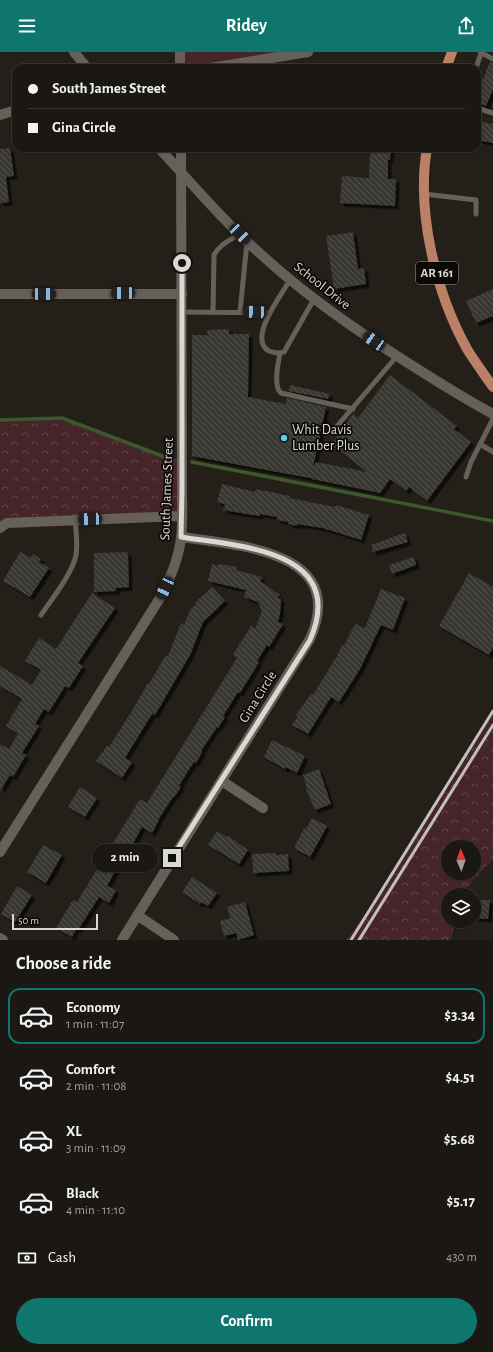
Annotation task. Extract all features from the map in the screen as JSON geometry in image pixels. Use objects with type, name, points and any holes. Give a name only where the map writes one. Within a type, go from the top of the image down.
[{"type":"main road","points":[[448,64],[452,52]]},
{"type":"main road","name":"AR 161","points":[[427,152],[424,194],[426,215],[440,284],[452,317],[467,348],[493,387]]},
{"type":"street","points":[[74,52],[84,64]]},
{"type":"street","points":[[180,52],[180,64]]},
{"type":"street","points":[[234,64],[308,52]]},
{"type":"street","points":[[0,115],[12,111]]},
{"type":"street","name":"School Drive","points":[[163,152],[244,238],[290,280],[338,317],[397,356],[461,397],[493,414]]},
{"type":"street","name":"South James Street","points":[[0,852],[160,598],[177,557],[181,537],[182,516],[181,152]]},
{"type":"street","points":[[0,294],[182,294]]},
{"type":"street","points":[[1,526],[7,522],[182,516]]},
{"type":"street","name":"Gina Circle","points":[[122,940],[310,640],[318,620],[318,606],[313,585],[306,574],[296,565],[283,557],[245,546],[181,537]]},
{"type":"street","points":[[222,781],[263,808]]},
{"type":"street","points":[[137,915],[174,940]]},
{"type":"street","points":[[0,938],[4,940]]},
{"type":"lane","points":[[477,64],[480,52],[493,59]]},
{"type":"lane","points":[[481,109],[493,113]]},
{"type":"lane","points":[[424,194],[476,200],[476,214]]},
{"type":"lane","points":[[214,312],[214,255],[222,244],[244,238],[240,312]]},
{"type":"lane","points":[[290,280],[261,331],[261,340],[265,349],[273,353],[284,352],[314,299]]},
{"type":"lane","points":[[182,312],[270,313]]},
{"type":"lane","points":[[280,353],[277,366],[278,391],[281,393],[353,409]]},
{"type":"lane","points":[[332,432],[397,356]]},
{"type":"lane","points":[[466,477],[480,444],[493,419]]},
{"type":"lane","points":[[480,444],[493,452]]},
{"type":"lane","points":[[42,614],[72,569],[76,556],[77,544],[75,520]]},
{"type":"green space","points":[[180,52],[307,52],[234,64],[180,64]]},
{"type":"green space","points":[[62,418],[163,456],[183,460],[181,516],[0,528],[0,420]]},
{"type":"green space","points":[[493,711],[493,859],[481,872],[481,840],[441,840],[441,880],[474,880],[466,888],[441,888],[441,928],[454,928],[451,940],[346,940],[370,909]]},
{"type":"building","points":[[490,62],[493,63],[493,89],[486,106],[481,104],[481,84]]},
{"type":"building","points":[[481,122],[493,124],[493,143],[481,141]]},
{"type":"building","points":[[10,148],[14,176],[6,177],[9,202],[0,203],[0,149]]},
{"type":"building","points":[[370,152],[391,152],[390,160],[388,159],[388,179],[396,179],[395,206],[340,203],[342,176],[369,178]]},
{"type":"building","points":[[353,232],[358,269],[364,268],[366,284],[334,289],[326,236]]},
{"type":"building","points":[[493,289],[493,316],[476,323],[466,301]]},
{"type":"building","points":[[229,329],[229,334],[249,334],[248,397],[286,404],[287,398],[326,407],[313,467],[316,462],[367,472],[331,444],[353,414],[358,418],[390,375],[457,426],[454,429],[471,442],[427,501],[409,487],[406,491],[390,479],[380,493],[312,478],[192,456],[192,335],[208,335],[207,330]]},
{"type":"building","points":[[290,385],[330,394],[328,399],[289,391]]},
{"type":"building","points":[[222,484],[255,492],[256,489],[290,496],[289,498],[335,507],[336,505],[369,515],[361,540],[323,528],[288,524],[288,522],[277,520],[277,517],[260,514],[259,516],[223,510],[225,504],[217,502]]},
{"type":"building","points":[[405,533],[408,542],[373,552],[371,545]]},
{"type":"building","points":[[20,552],[31,558],[33,554],[41,559],[39,562],[49,568],[30,597],[3,581]]},
{"type":"building","points":[[128,552],[129,587],[116,588],[116,591],[94,592],[94,553]]},
{"type":"building","points":[[414,557],[416,565],[392,574],[389,565]]},
{"type":"building","points":[[212,564],[218,566],[219,564],[237,567],[236,570],[262,577],[260,581],[280,595],[277,598],[281,598],[278,622],[283,624],[269,647],[267,645],[257,661],[259,662],[240,693],[238,692],[223,716],[225,717],[218,728],[217,727],[201,751],[202,752],[196,763],[194,762],[188,771],[179,786],[181,787],[158,820],[152,833],[142,827],[129,851],[137,856],[130,868],[120,862],[107,886],[116,890],[109,903],[99,897],[72,937],[56,928],[73,900],[77,902],[140,799],[147,803],[237,658],[233,655],[251,626],[255,629],[262,611],[258,602],[244,597],[246,590],[208,581]]},
{"type":"building","points":[[469,573],[493,587],[493,648],[489,655],[439,626]]},
{"type":"building","points":[[212,587],[225,601],[203,622],[190,655],[155,715],[152,714],[125,758],[132,762],[122,778],[96,761],[107,746],[109,747],[166,655],[168,656],[181,623],[184,625],[190,610],[196,604],[195,603]]},
{"type":"building","points":[[381,589],[405,598],[393,630],[381,625],[360,669],[339,702],[331,697],[308,734],[292,725],[298,716],[296,715],[311,694],[313,695],[342,645],[344,646],[355,624],[365,628]]},
{"type":"building","points":[[92,593],[115,608],[78,663],[83,666],[69,688],[65,686],[49,712],[44,709],[35,724],[39,726],[22,753],[26,755],[13,777],[10,775],[0,791],[0,744],[9,749],[18,734],[6,726],[22,699],[0,686],[0,666],[32,685],[41,670],[25,661],[39,638],[56,649]]},
{"type":"building","points":[[272,740],[305,756],[297,773],[286,767],[285,769],[264,757]]},
{"type":"building","points":[[319,769],[331,804],[315,810],[306,789],[303,775]]},
{"type":"building","points":[[80,787],[97,798],[85,817],[68,807]]},
{"type":"building","points":[[312,818],[327,826],[310,857],[294,848],[304,828],[306,829]]},
{"type":"building","points":[[217,831],[227,837],[228,836],[248,850],[239,864],[208,845]]},
{"type":"building","points":[[43,845],[62,855],[46,883],[27,872]]},
{"type":"building","points":[[275,853],[275,855],[288,854],[289,871],[253,873],[252,854]]},
{"type":"building","points":[[192,877],[217,893],[208,906],[201,902],[200,904],[182,892]]},
{"type":"building","points":[[17,886],[32,895],[15,922],[1,914]]},
{"type":"building","points":[[481,900],[490,900],[488,919],[481,918]]},
{"type":"building","points":[[245,902],[254,935],[238,940],[236,933],[224,936],[220,921],[230,918],[227,907]]},
{"type":"waterway","points":[[0,420],[62,418],[165,457]]},
{"type":"waterway","points":[[192,462],[493,521]]},
{"type":"railway","points":[[351,940],[493,711]]},
{"type":"railway","points":[[359,940],[493,725]]},
{"type":"place","name":"Whit Davis Lumber Plus","points":[[284,438]]},
{"type":"route","points":[[172,858],[240,754],[310,640],[318,620],[318,606],[313,585],[306,574],[296,565],[283,557],[245,546],[181,537],[182,263]]}]
